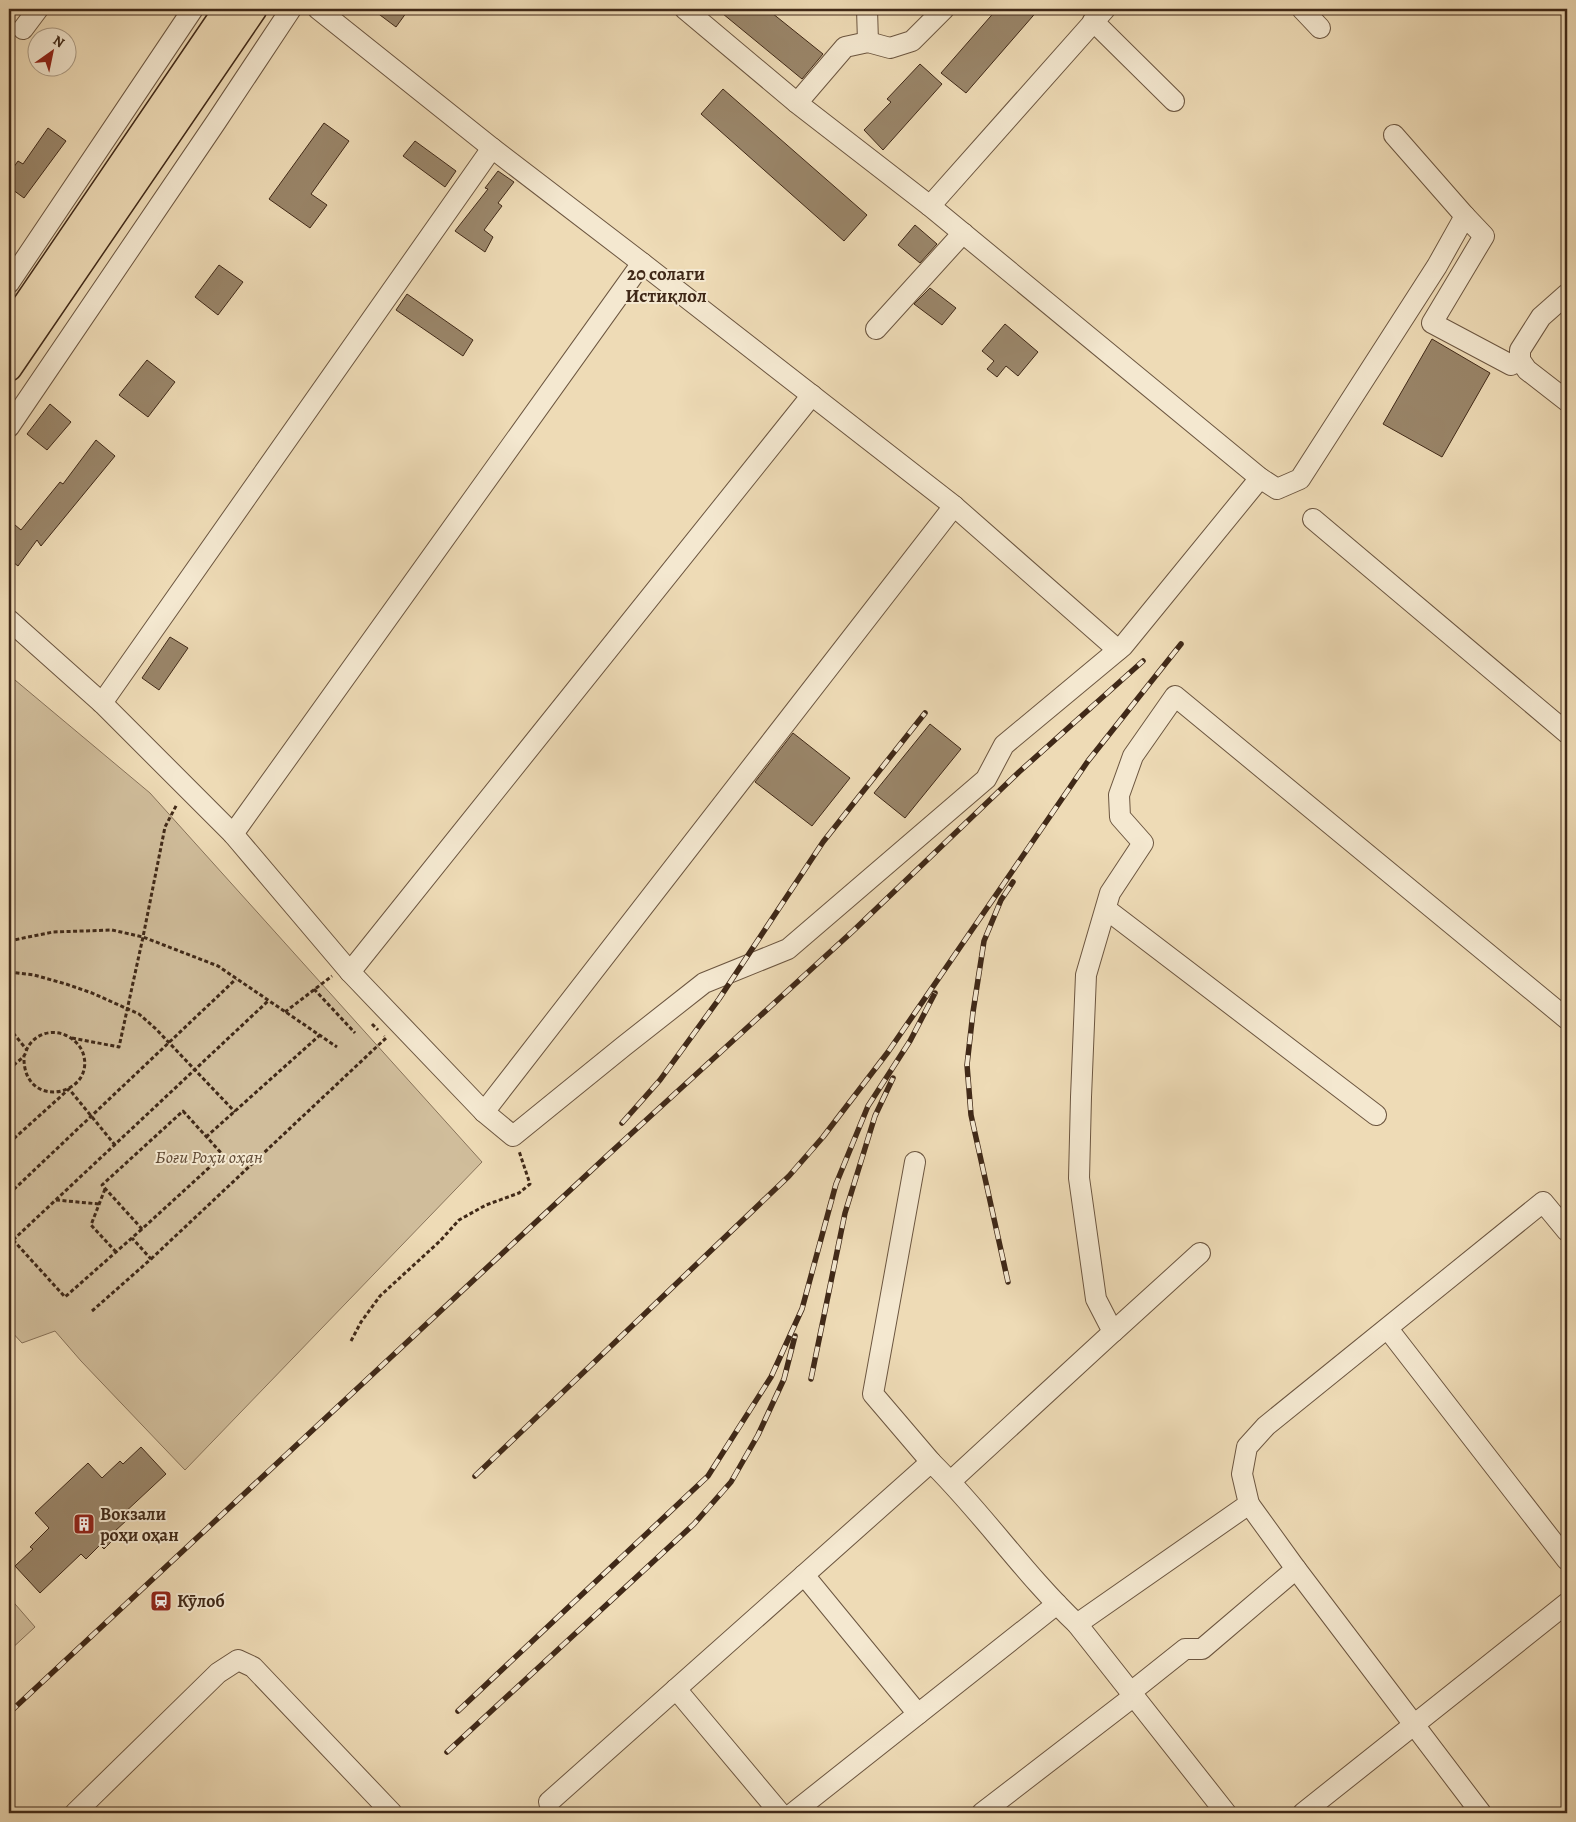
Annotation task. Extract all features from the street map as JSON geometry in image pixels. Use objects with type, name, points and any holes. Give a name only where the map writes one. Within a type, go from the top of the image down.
[{"type":"main road","points":[[9,329],[227,9]]},
{"type":"main road","points":[[9,368],[254,9]]},
{"type":"street","points":[[23,29],[38,9]]},
{"type":"street","points":[[9,283],[193,9]]},
{"type":"street","points":[[9,428],[291,9]]},
{"type":"street","points":[[318,9],[492,148],[954,506],[1118,650]]},
{"type":"street","points":[[685,9],[797,103],[930,206],[1260,478],[1277,489],[1300,479],[1437,266],[1465,216]]},
{"type":"street","points":[[867,9],[868,42]]},
{"type":"street","points":[[797,103],[845,47],[868,42],[890,48],[912,41],[944,9]]},
{"type":"street","points":[[1302,9],[1320,28]]},
{"type":"street","points":[[930,206],[1099,15],[1174,101]]},
{"type":"street","points":[[1394,136],[1484,236],[1432,323],[1510,365],[1520,360]]},
{"type":"street","points":[[102,703],[492,148]]},
{"type":"street","points":[[876,329],[963,233]]},
{"type":"street","points":[[233,834],[642,263]]},
{"type":"street","points":[[1567,294],[1541,317],[1520,350],[1520,360],[1527,370],[1567,401]]},
{"type":"street","points":[[348,969],[812,396]]},
{"type":"street","points":[[9,620],[102,703],[233,834],[348,969],[484,1112],[513,1136],[704,983],[788,949],[986,779],[1004,746],[1118,650],[1260,478]]},
{"type":"street","points":[[484,1112],[954,506]]},
{"type":"street","points":[[1313,519],[1567,733]]},
{"type":"street","points":[[1113,1332],[1096,1299],[1080,1178],[1080,1097],[1086,975],[1110,893],[1143,843],[1120,817],[1119,795],[1133,756],[1174,696],[1567,1019]]},
{"type":"street","points":[[1106,909],[1376,1115]]},
{"type":"street","points":[[915,1162],[873,1394],[931,1462],[951,1481],[1057,1604],[1077,1624],[1226,1813]]},
{"type":"street","points":[[1481,1813],[1249,1504],[1242,1474],[1247,1447],[1266,1426],[1543,1202],[1567,1231]]},
{"type":"street","points":[[951,1481],[1200,1253]]},
{"type":"street","points":[[1388,1329],[1567,1560]]},
{"type":"street","points":[[549,1802],[931,1462]]},
{"type":"street","points":[[1077,1624],[1249,1504]]},
{"type":"street","points":[[982,1813],[1132,1694],[1185,1649],[1202,1649],[1296,1568]]},
{"type":"street","points":[[804,1575],[918,1714]]},
{"type":"street","points":[[1303,1813],[1567,1603]]},
{"type":"street","points":[[793,1813],[1057,1604]]},
{"type":"street","points":[[75,1813],[218,1672],[238,1660],[252,1667],[392,1813]]},
{"type":"street","points":[[676,1689],[780,1813]]},
{"type":"path","points":[[9,1070],[24,1056],[35,1039],[53,1032],[72,1038],[119,1047],[144,937],[165,827],[176,806],[189,790]]},
{"type":"path","points":[[9,941],[53,932],[112,930],[144,937],[218,966],[337,1046]]},
{"type":"path","points":[[285,1012],[314,989],[348,969]]},
{"type":"path","points":[[9,972],[34,975],[66,984],[139,1014],[169,1042],[235,1112]]},
{"type":"path","points":[[9,1194],[236,979]]},
{"type":"path","points":[[314,989],[354,1033]]},
{"type":"path","points":[[13,1240],[268,1001]]},
{"type":"path","points":[[92,1311],[151,1259],[386,1038],[372,1024]]},
{"type":"path","points":[[9,1028],[27,1050]]},
{"type":"path","points":[[206,1137],[320,1036]]},
{"type":"path","points":[[9,1143],[77,1083],[82,1074],[83,1055],[79,1046],[72,1038]]},
{"type":"path","points":[[24,1056],[26,1075],[32,1084],[40,1090],[60,1092],[69,1089]]},
{"type":"path","points":[[69,1089],[115,1144]]},
{"type":"path","points":[[9,1235],[65,1297],[132,1238],[142,1229],[223,1155],[183,1111],[102,1185],[142,1229]]},
{"type":"path","points":[[351,1341],[380,1296],[440,1241],[459,1220],[486,1205],[519,1193],[530,1184],[513,1136]]},
{"type":"path","points":[[105,1189],[91,1225],[116,1252]]},
{"type":"path","points":[[56,1200],[99,1204]]},
{"type":"path","points":[[132,1238],[151,1259]]},
{"type":"green space","name":"Боғи Роҳи оҳан","points":[[9,675],[150,793],[482,1162],[185,1470],[81,1361],[55,1331],[22,1343],[9,1329]]},
{"type":"green space","points":[[9,1597],[35,1627],[9,1651]]},
{"type":"building","points":[[372,9],[409,9],[396,27]]},
{"type":"building","points":[[717,9],[767,9],[823,54],[802,79]]},
{"type":"building","points":[[997,9],[1039,9],[966,93],[941,73]]},
{"type":"building","points":[[920,64],[942,84],[883,150],[864,130],[891,102],[887,99]]},
{"type":"building","points":[[723,89],[867,215],[844,241],[701,114]]},
{"type":"building","points":[[324,123],[349,141],[311,194],[327,205],[310,228],[269,199]]},
{"type":"building","points":[[48,128],[66,141],[24,198],[9,187],[9,174],[18,161],[23,164]]},
{"type":"building","points":[[415,141],[456,171],[445,187],[403,156]]},
{"type":"building","points":[[498,171],[514,182],[498,203],[502,206],[484,230],[493,237],[485,252],[455,231],[488,189],[485,188]]},
{"type":"building","points":[[915,225],[937,244],[920,263],[898,245]]},
{"type":"building","points":[[219,265],[243,282],[218,315],[195,297]]},
{"type":"building","points":[[930,288],[956,308],[942,325],[914,304]]},
{"type":"building","points":[[407,294],[473,340],[463,356],[396,310]]},
{"type":"building","points":[[1005,324],[1038,352],[1018,376],[1006,366],[997,377],[987,369],[994,361],[982,351]]},
{"type":"building","points":[[1432,339],[1490,373],[1442,457],[1383,424]]},
{"type":"building","points":[[147,360],[175,382],[148,417],[119,395]]},
{"type":"building","points":[[50,404],[71,422],[47,450],[27,434]]},
{"type":"building","points":[[96,440],[115,456],[41,546],[37,540],[18,566],[9,559],[9,520],[21,530],[60,482],[63,484]]},
{"type":"building","points":[[170,637],[188,648],[159,690],[142,678]]},
{"type":"building","points":[[930,724],[961,749],[905,818],[874,793]]},
{"type":"building","points":[[793,733],[850,778],[812,826],[755,782]]},
{"type":"building","name":"Вокзали роҳи оҳан","points":[[141,1447],[166,1474],[122,1515],[127,1520],[115,1531],[118,1535],[104,1549],[100,1545],[86,1559],[81,1554],[40,1593],[15,1566],[33,1549],[30,1547],[49,1528],[35,1513],[88,1463],[102,1478],[120,1461],[123,1464]]},
{"type":"railway","points":[[475,1476],[789,1176],[823,1137],[888,1052],[1088,761],[1181,644]]},
{"type":"railway","points":[[9,1713],[609,1154],[853,931],[1019,772],[1143,661]]},
{"type":"railway","points":[[622,1123],[660,1080],[719,999],[823,842],[925,713]]},
{"type":"railway","points":[[1008,1282],[971,1115],[967,1065],[984,941],[1001,900],[1013,882]]},
{"type":"railway","points":[[458,1711],[708,1476],[771,1377],[802,1309],[836,1184],[868,1106],[910,1041],[935,993]]},
{"type":"railway","points":[[811,1379],[845,1213],[875,1116],[893,1078]]},
{"type":"railway","points":[[447,1752],[694,1524],[731,1482],[758,1435],[784,1379],[795,1336]]},
{"type":"place","name":"Вокзали роҳи оҳан","points":[[84,1524]]},
{"type":"place","name":"Кӯлоб","points":[[161,1601]]},
{"type":"district","name":"20 солаги Истиқлол","points":[[666,284]]}]
